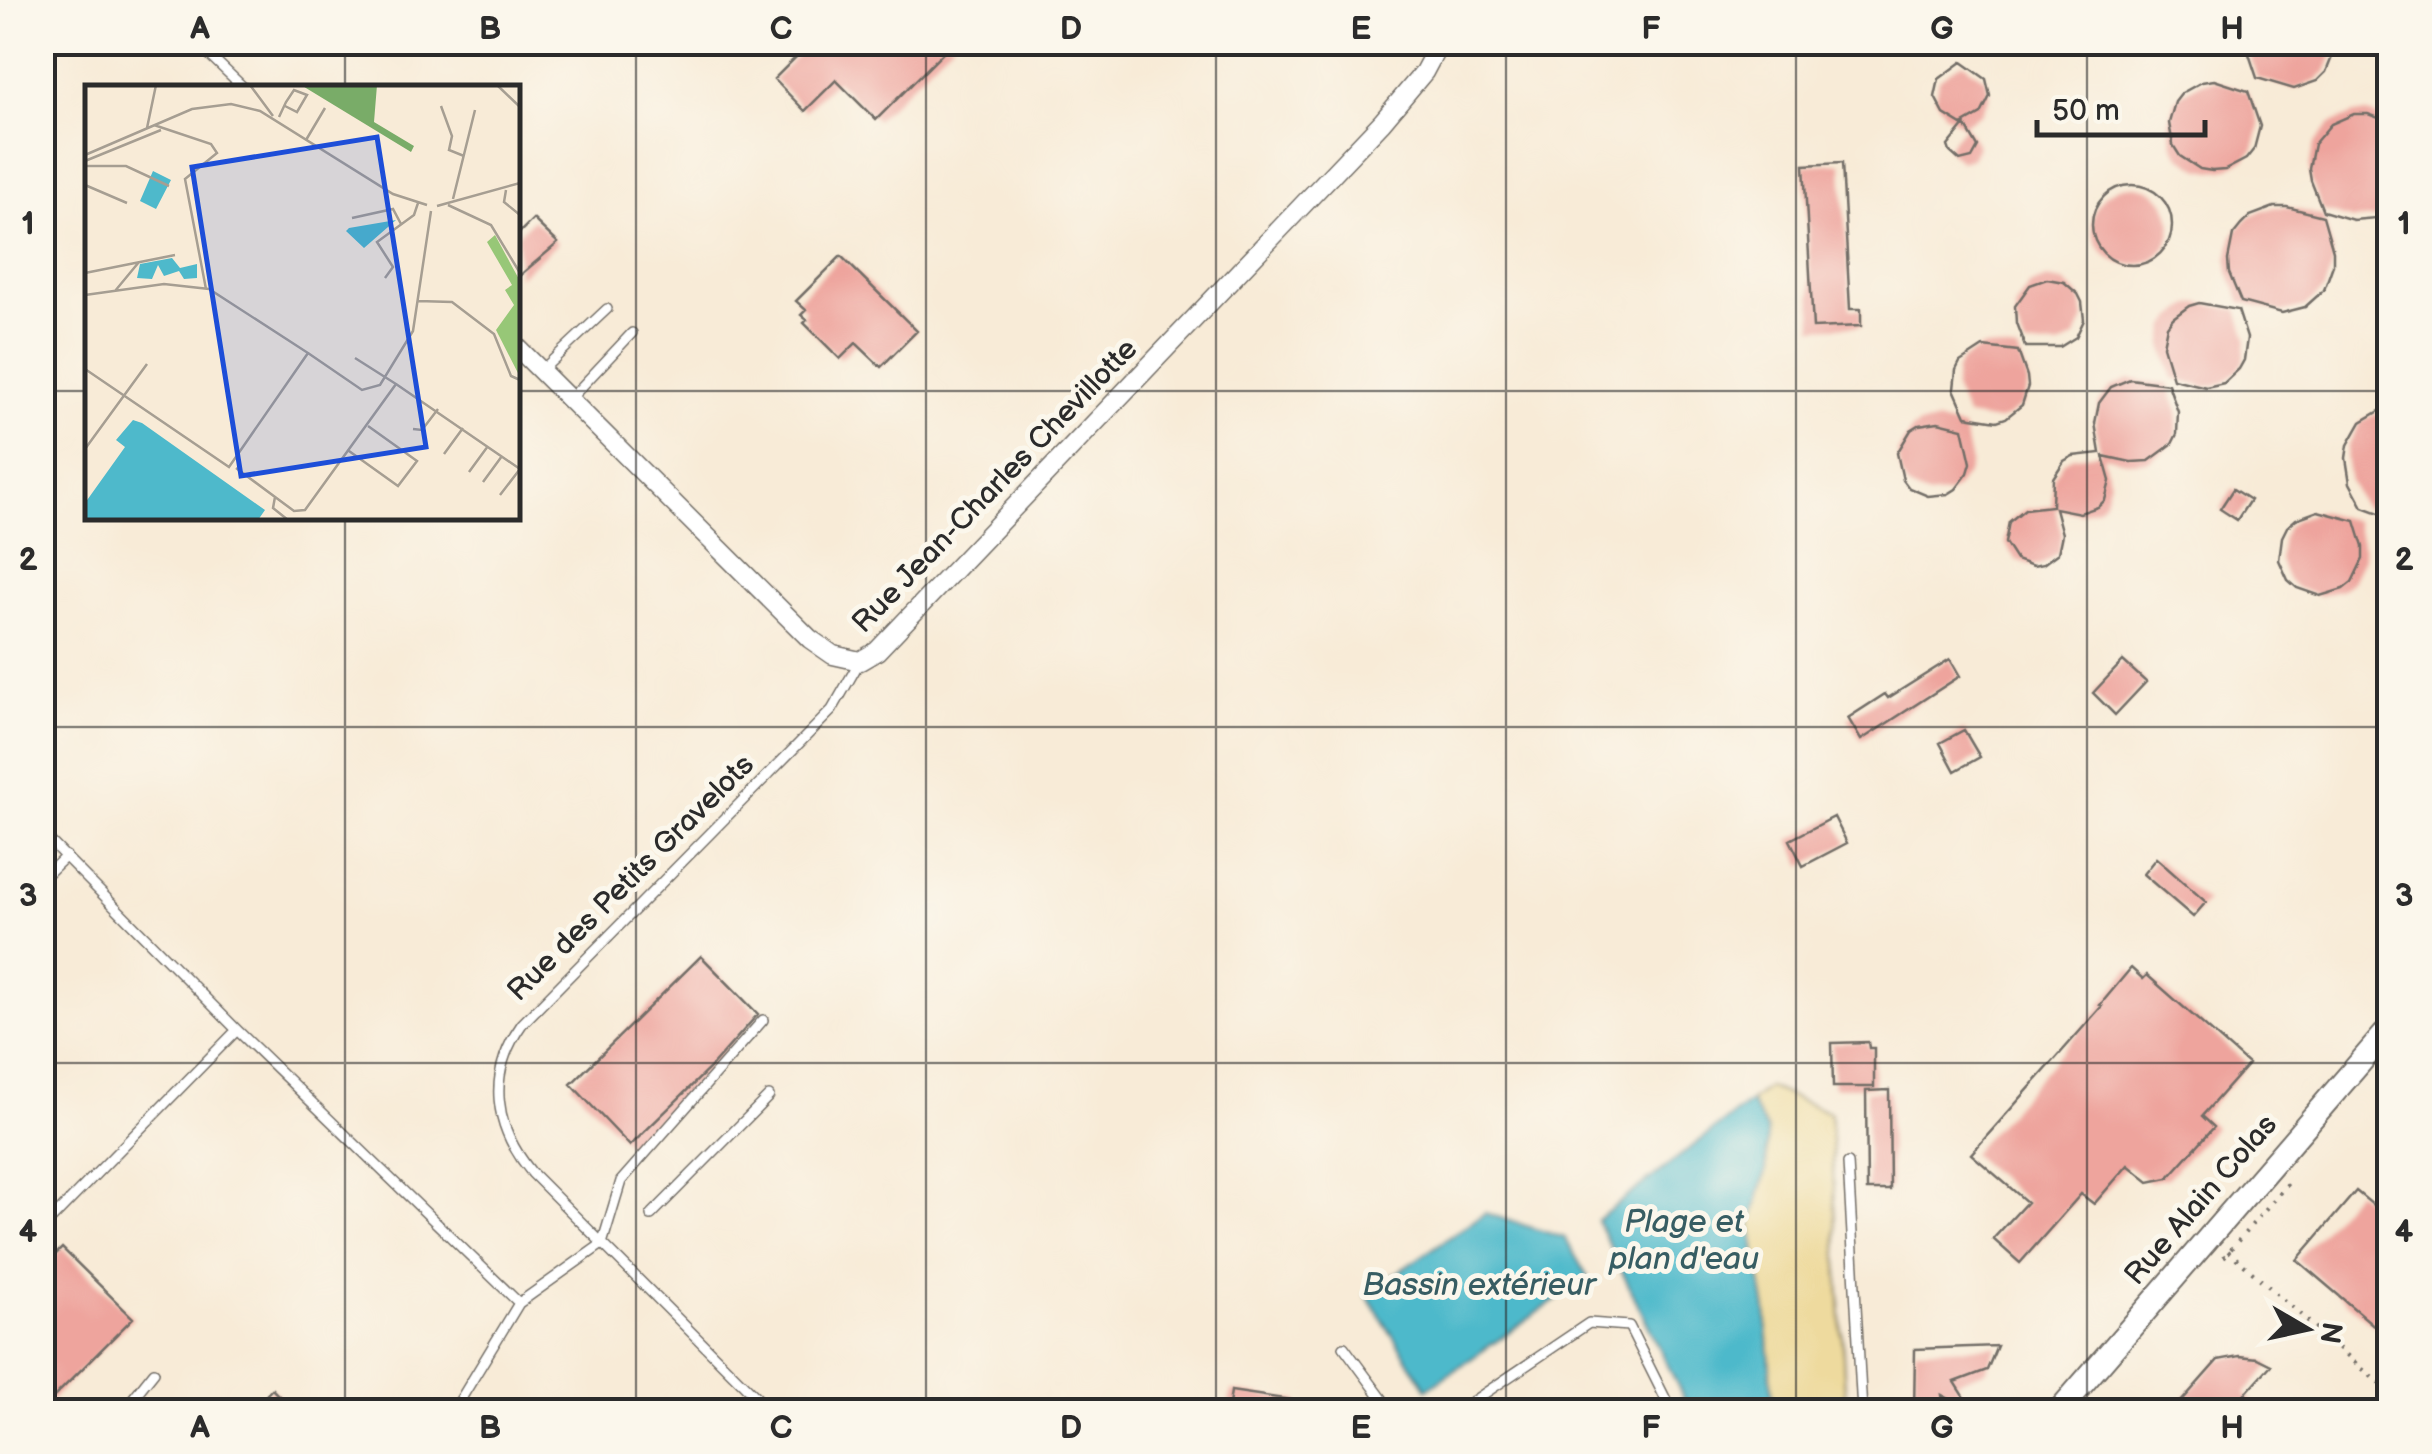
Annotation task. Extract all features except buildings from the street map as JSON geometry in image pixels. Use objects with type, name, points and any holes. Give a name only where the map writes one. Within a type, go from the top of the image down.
[{"type":"street","name":"Rue Jean-Charles Chevillotte","points":[[520,350],[810,640],[833,655],[860,661],[877,651],[1369,136],[1424,72],[1440,42]]},
{"type":"street","name":"Rue Alain Colas","points":[[2058,1412],[2390,1028]]},
{"type":"lane","points":[[196,42],[241,85]]},
{"type":"lane","points":[[542,371],[608,310]]},
{"type":"lane","points":[[570,399],[632,333]]},
{"type":"lane","name":"Rue des Petits Gravelots","points":[[770,1412],[532,1173],[512,1146],[499,1110],[499,1091],[507,1049],[522,1024],[832,710],[860,661]]},
{"type":"lane","points":[[42,833],[237,1030],[519,1304]]},
{"type":"lane","points":[[42,880],[66,856]]},
{"type":"lane","points":[[452,1412],[519,1304],[602,1244],[621,1181],[764,1020]]},
{"type":"lane","points":[[42,1229],[237,1030]]},
{"type":"lane","points":[[651,1215],[769,1096]]},
{"type":"lane","points":[[1848,1163],[1862,1412]]},
{"type":"lane","points":[[1457,1412],[1590,1323],[1629,1326],[1672,1412]]},
{"type":"lane","points":[[1344,1347],[1392,1412]]},
{"type":"lane","points":[[128,1412],[130,1402],[154,1372]]},
{"type":"path","points":[[2210,1235],[2390,1393]]},
{"type":"sand","points":[[1768,1087],[1830,1113],[1846,1411],[1773,1411],[1766,1310],[1751,1225],[1766,1170],[1767,1130],[1750,1102]]},
{"type":"water","name":"Plage et plan d'eau","points":[[1750,1102],[1767,1130],[1766,1170],[1751,1225],[1766,1310],[1773,1411],[1690,1411],[1597,1220]]},
{"type":"water","name":"Bassin extérieur","points":[[1485,1213],[1565,1238],[1588,1278],[1427,1389],[1366,1294]]}]
